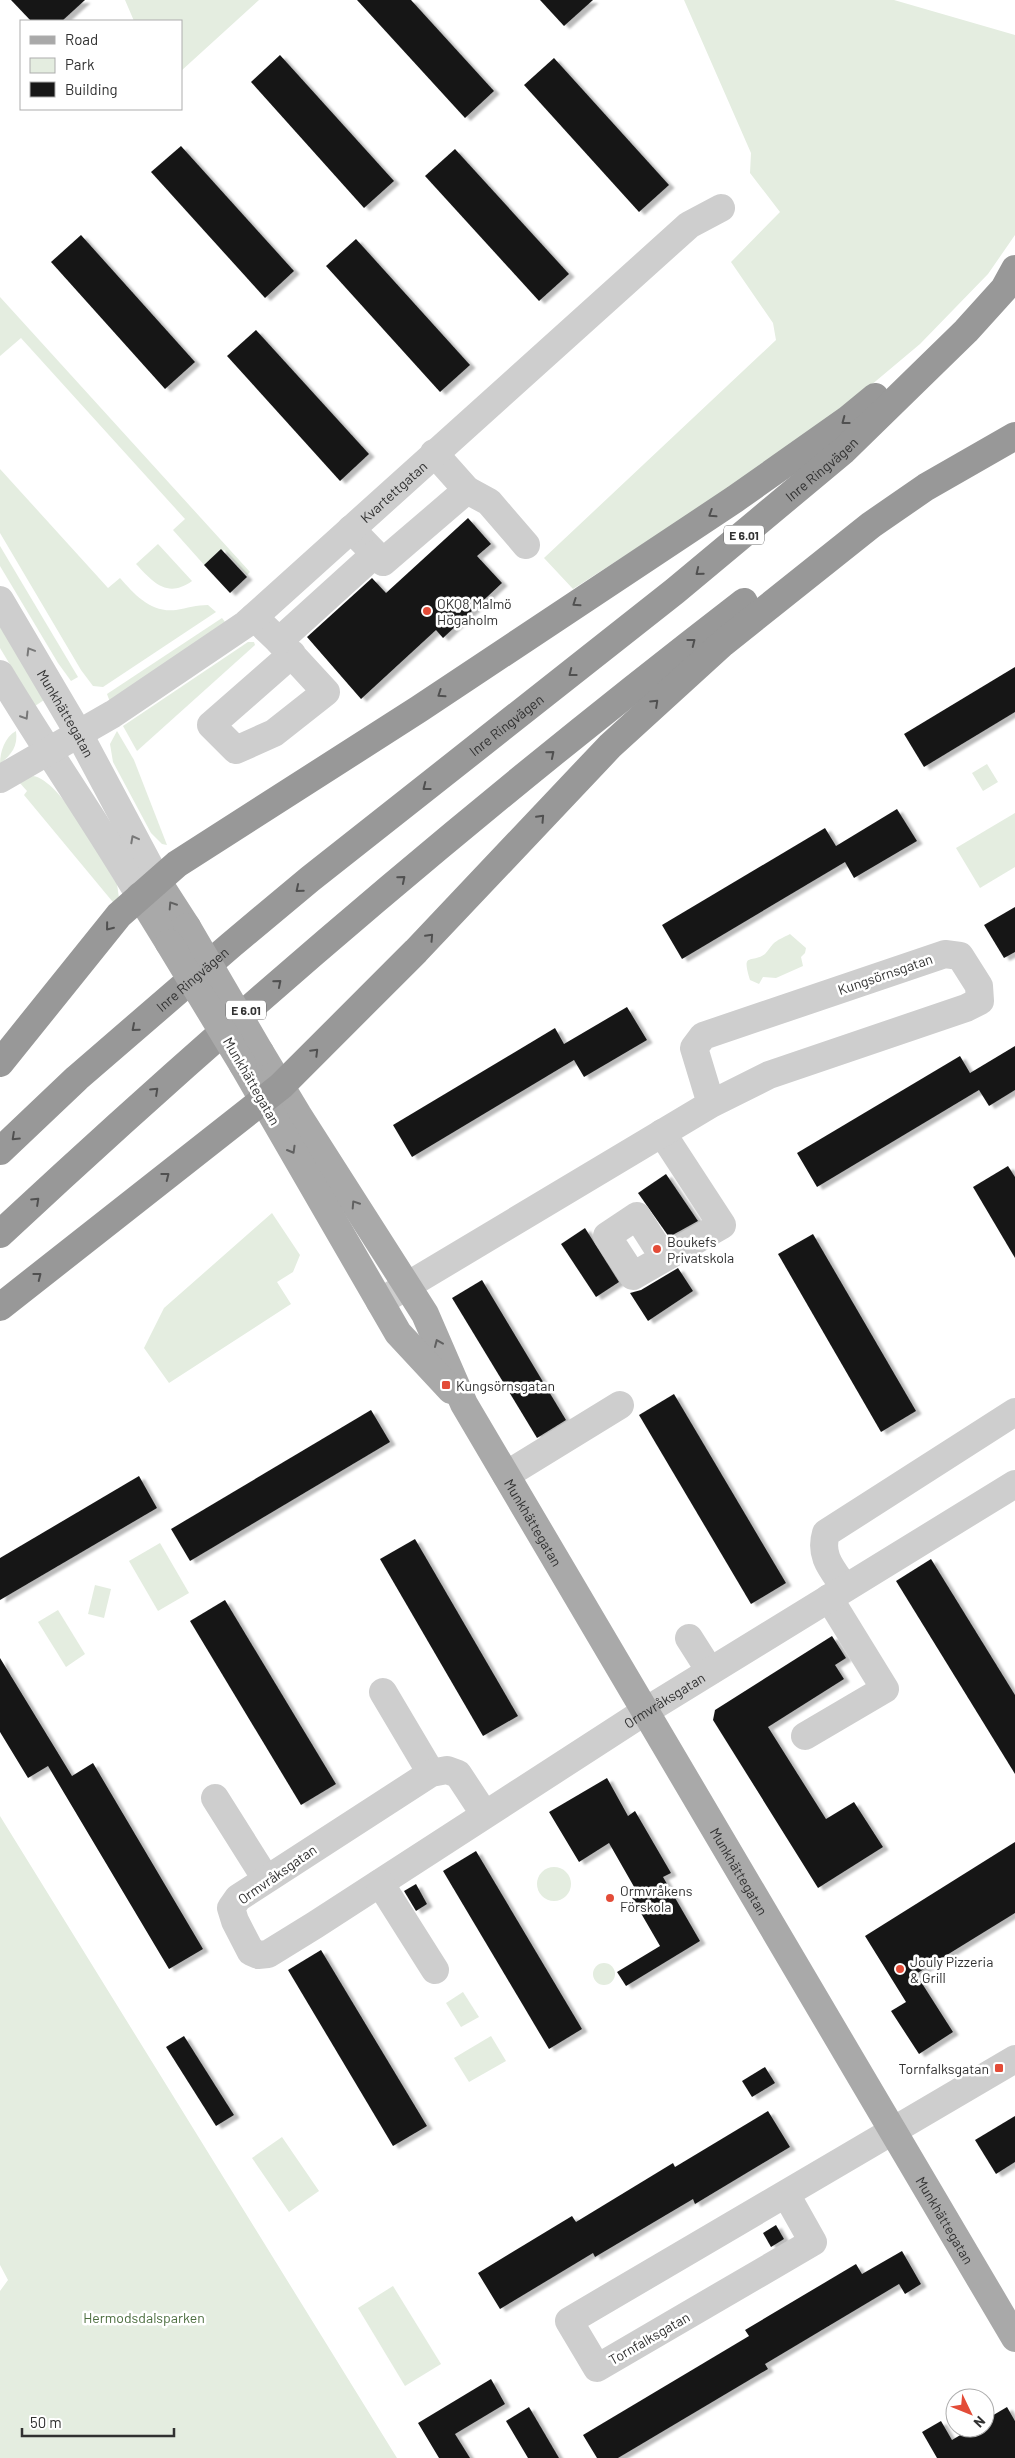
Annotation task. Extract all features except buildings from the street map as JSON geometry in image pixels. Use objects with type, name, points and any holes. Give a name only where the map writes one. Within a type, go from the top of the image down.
[{"type":"highway","points":[[0,1063],[119,915],[177,864],[419,709],[788,463],[847,420],[1011,277]]},
{"type":"highway","name":"Inre Ringvägen","points":[[0,1151],[77,1078],[230,945],[668,597],[805,484],[843,451],[929,369],[1011,277]]},
{"type":"highway","points":[[0,1306],[272,1093],[416,951],[610,746],[673,686],[756,616],[871,525],[934,482],[1015,436]]},
{"type":"highway","name":"E 6.01","points":[[0,1234],[203,1047],[596,717],[773,580],[834,537],[932,475],[983,448],[1015,436]]},
{"type":"main road","name":"Munkhättegatan","points":[[149,889],[272,1093],[380,1302],[398,1333],[464,1404]]},
{"type":"main road","name":"Munkhättegatan","points":[[272,1093],[426,1314],[464,1404],[1015,2338]]},
{"type":"street","name":"Kvartettgatan","points":[[0,779],[79,734],[172,676],[254,617],[689,225],[721,208]]},
{"type":"street","points":[[434,453],[467,490],[489,502],[526,545]]},
{"type":"street","points":[[351,529],[383,562],[467,490]]},
{"type":"street","points":[[254,617],[285,647],[375,554]]},
{"type":"street","name":"Munkhättegatan","points":[[0,600],[79,734],[149,889]]},
{"type":"street","points":[[0,674],[48,752],[104,835],[149,889]]},
{"type":"street","name":"Kungsörnsgatan","points":[[380,1302],[711,1104],[770,1075],[966,1008],[980,1001],[979,986],[960,956],[945,954],[703,1036],[694,1048],[711,1104]]},
{"type":"street","points":[[662,1133],[722,1225],[664,1258]]},
{"type":"street","points":[[506,1475],[620,1405]]},
{"type":"street","points":[[805,1736],[885,1689],[837,1593],[822,1546],[826,1533],[1015,1412]]},
{"type":"street","name":"Ormvråksgatan","points":[[431,1772],[238,1898],[231,1908],[235,1921],[251,1952],[258,1955],[268,1954],[644,1712],[1015,1484]]},
{"type":"street","points":[[689,1638],[710,1671]]},
{"type":"street","points":[[384,1692],[431,1772],[447,1770],[458,1774],[485,1815]]},
{"type":"street","points":[[215,1798],[266,1879]]},
{"type":"street","points":[[380,1883],[435,1970]]},
{"type":"street","name":"Tornfalksgatan","points":[[786,2194],[813,2242],[597,2368],[569,2321],[1015,2059]]},
{"type":"green space","points":[[125,0],[259,0],[182,70],[182,20],[134,20]]},
{"type":"green space","points":[[684,0],[894,0],[1015,35],[1015,235],[988,274],[920,344],[839,412],[770,462],[573,589],[544,558],[776,340],[773,323],[731,262],[780,212],[750,173],[751,153]]},
{"type":"green space","points":[[0,297],[250,572],[247,575],[224,550],[206,567],[173,530],[185,519],[21,338],[0,356]]},
{"type":"green space","points":[[0,469],[108,588],[120,578],[144,602],[159,609],[176,610],[208,605],[216,612],[103,687],[93,686],[81,670],[0,533]]},
{"type":"green space","points":[[158,544],[192,581],[175,588],[161,586],[148,577],[136,564]]},
{"type":"green space","points":[[0,546],[78,677],[71,681],[58,663],[0,566]]},
{"type":"green space","points":[[222,618],[225,622],[110,702],[107,694]]},
{"type":"green space","points":[[0,619],[47,698],[35,706],[0,648]]},
{"type":"green space","points":[[248,642],[254,642],[255,645],[137,751],[123,726]]},
{"type":"green space","points":[[16,731],[15,745],[8,757],[0,764],[4,745]]},
{"type":"green space","points":[[117,731],[134,760],[167,845],[162,844],[151,833],[113,762],[110,744]]},
{"type":"green space","points":[[987,764],[998,782],[983,791],[972,773]]},
{"type":"green space","points":[[33,776],[44,781],[56,791],[80,822],[117,884],[119,898],[117,907],[24,795],[27,791],[19,782]]},
{"type":"green space","points":[[1015,813],[1015,867],[980,888],[956,848]]},
{"type":"green space","points":[[790,934],[806,948],[805,953],[801,957],[803,966],[776,978],[763,977],[759,984],[750,980],[747,962],[765,954],[772,945]]},
{"type":"green space","points":[[272,1213],[300,1255],[293,1272],[277,1282],[291,1304],[169,1383],[144,1348],[164,1308]]},
{"type":"green space","points":[[160,1543],[189,1593],[158,1611],[129,1561]]},
{"type":"green space","points":[[95,1585],[111,1589],[104,1618],[88,1614]]},
{"type":"green space","points":[[58,1610],[85,1654],[66,1667],[38,1622]]},
{"type":"green space","name":"Hermodsdalsparken","points":[[0,1816],[397,2458],[0,2458],[0,2291],[8,2280],[0,2265]]},
{"type":"green space","points":[[554,1867],[561,1868],[566,1872],[570,1877],[570,1891],[566,1896],[561,1900],[554,1901],[547,1900],[542,1896],[538,1891],[537,1884],[538,1877],[542,1872],[547,1868]]},
{"type":"green space","points":[[600,1963],[608,1963],[615,1970],[615,1978],[608,1985],[600,1985],[593,1978],[593,1970]]},
{"type":"green space","points":[[463,1992],[479,2017],[461,2027],[446,2003]]},
{"type":"green space","points":[[491,2036],[506,2061],[469,2082],[454,2058]]},
{"type":"green space","points":[[282,2137],[319,2191],[289,2212],[252,2158]]},
{"type":"green space","points":[[393,2286],[441,2364],[405,2386],[358,2308]]},
{"type":"place","name":"OKQ8 Malmö Högaholm","points":[[427,611]]},
{"type":"place","name":"Boukefs Privatskola","points":[[657,1249]]},
{"type":"place","name":"Kungsörnsgatan","points":[[446,1385]]},
{"type":"place","name":"Ormvråkens Förskola","points":[[610,1898]]},
{"type":"place","name":"Jouly Pizzeria & Grill","points":[[900,1969]]},
{"type":"place","name":"Tornfalksgatan","points":[[999,2068]]}]
